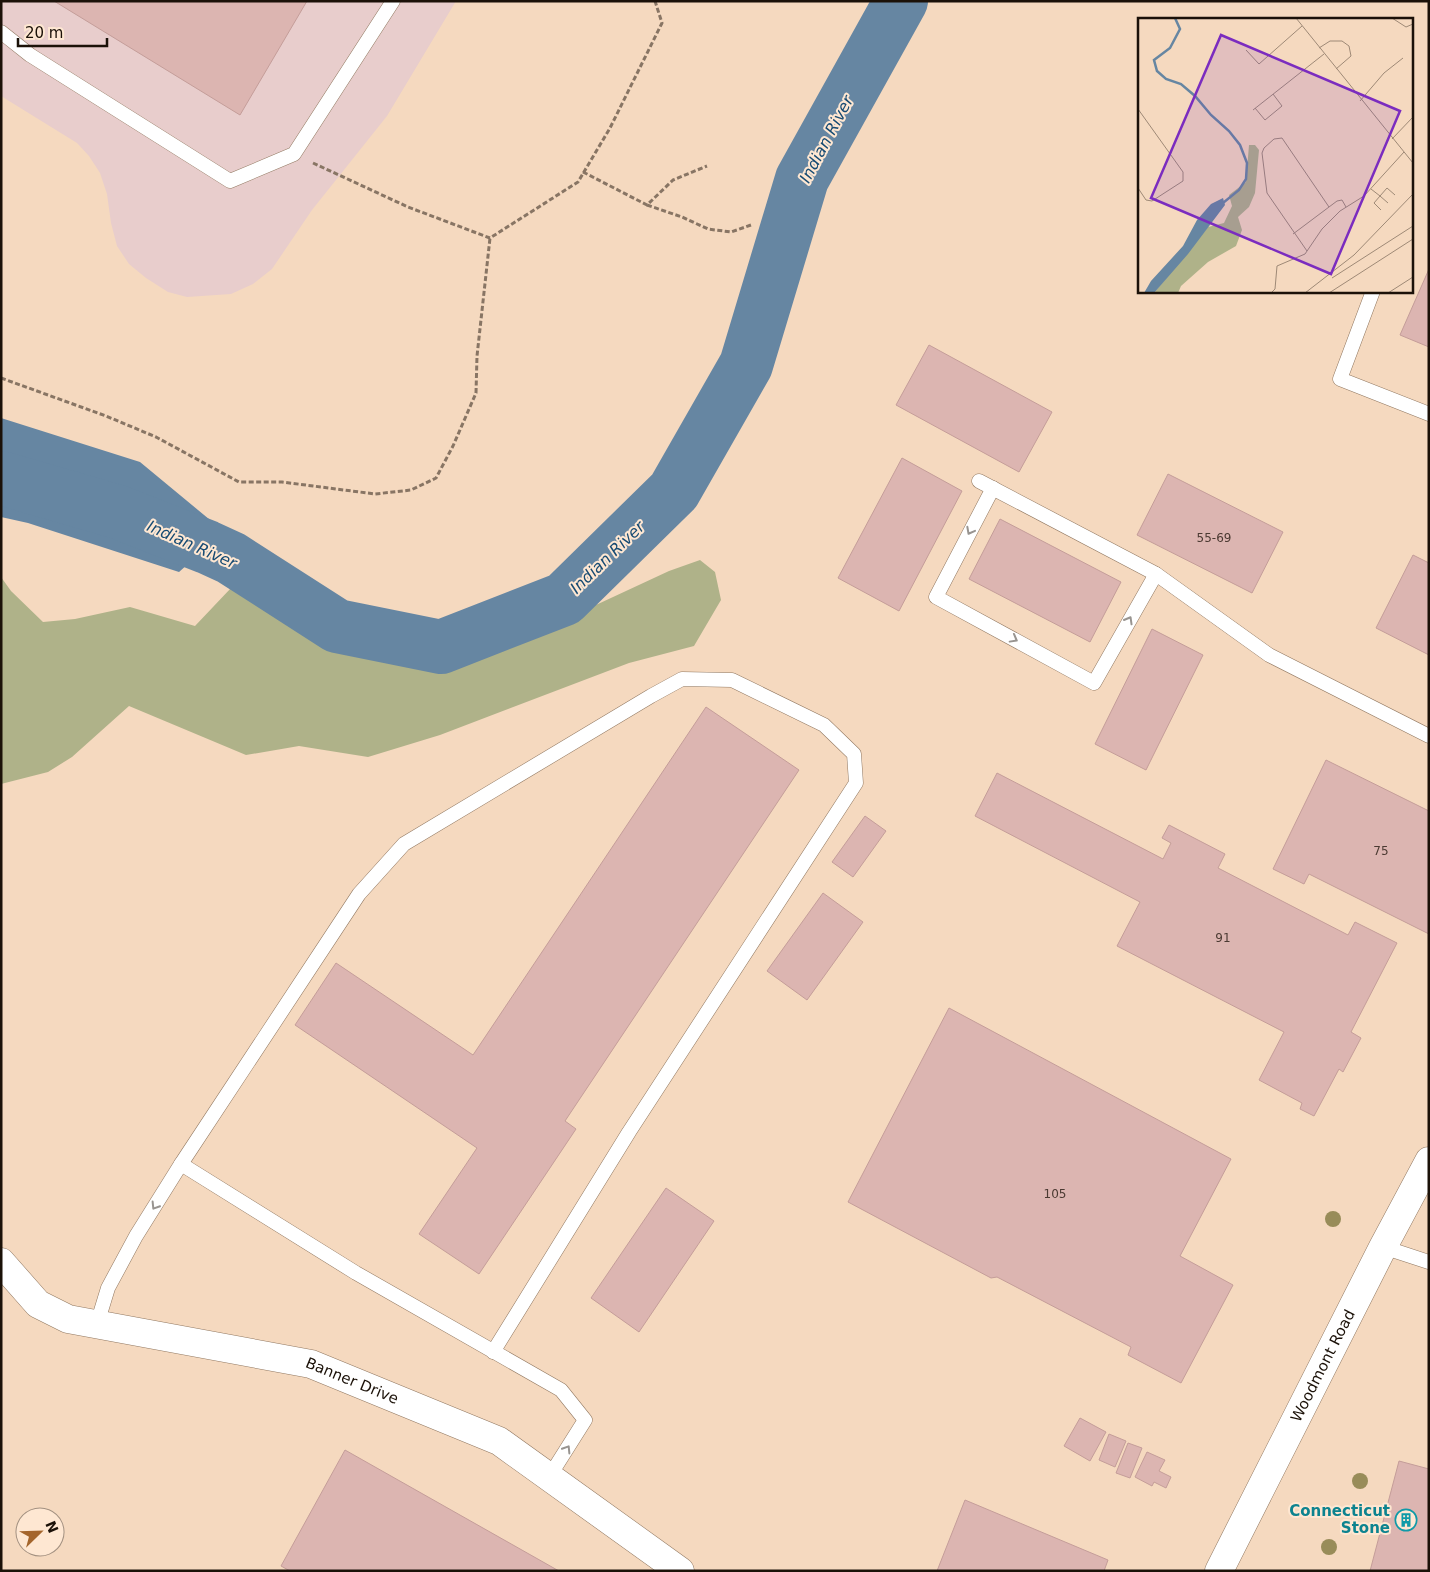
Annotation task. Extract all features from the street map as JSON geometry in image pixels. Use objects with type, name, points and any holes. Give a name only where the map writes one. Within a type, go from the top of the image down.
[{"type":"street","name":"Woodmont Road","points":[[1219,1571],[1382,1247],[1429,1161]]},
{"type":"street","name":"Banner Drive","points":[[1,1262],[38,1304],[68,1319],[311,1364],[499,1441],[680,1571]]},
{"type":"lane","points":[[1,32],[30,55],[230,181],[294,154],[393,1]]},
{"type":"lane","points":[[1373,292],[1340,379],[1429,414]]},
{"type":"lane","points":[[979,481],[1156,574],[1269,655],[1429,736]]},
{"type":"lane","points":[[993,488],[936,597],[1094,683],[1156,574]]},
{"type":"lane","points":[[96,1324],[108,1288],[136,1236],[181,1164],[359,894],[404,844],[682,679],[732,680],[824,725],[854,754],[856,782],[629,1132],[493,1352]]},
{"type":"lane","points":[[181,1164],[356,1273],[561,1390],[585,1420],[549,1477]]},
{"type":"lane","points":[[1382,1247],[1429,1262]]},
{"type":"path","points":[[490,238],[578,182],[610,128],[662,22],[655,1]]},
{"type":"path","points":[[294,154],[408,207],[490,238]]},
{"type":"path","points":[[647,205],[673,180],[707,166]]},
{"type":"path","points":[[583,172],[647,205],[682,217],[708,229],[731,232],[752,225]]},
{"type":"path","points":[[1,378],[106,416],[156,437],[240,482],[282,482],[375,494],[411,490],[436,478],[453,446],[476,392],[477,356],[490,238]]},
{"type":"shaded area","points":[[1,1],[456,1],[387,116],[312,210],[272,269],[253,284],[231,294],[187,297],[168,292],[129,264],[117,246],[111,223],[107,194],[100,173],[89,156],[77,143],[1,96]]},
{"type":"green space","points":[[700,560],[715,572],[721,600],[694,646],[629,663],[440,735],[368,757],[299,746],[246,755],[129,706],[72,757],[48,772],[1,784],[1,577],[11,591],[43,622],[75,619],[130,607],[195,626],[231,588],[268,568],[333,598],[356,618],[419,655],[463,649],[598,604],[669,571]]},
{"type":"water","points":[[1,418],[140,462],[227,534],[207,547],[179,572],[28,523],[1,517]]},
{"type":"building","points":[[54,1],[307,1],[240,115]]},
{"type":"building","points":[[1429,269],[1429,347],[1400,335]]},
{"type":"building","points":[[929,345],[1052,412],[1019,472],[896,405]]},
{"type":"building","points":[[902,458],[962,491],[899,611],[838,578]]},
{"type":"building","points":[[1168,474],[1283,532],[1252,593],[1137,535]]},
{"type":"building","points":[[1000,519],[1121,582],[1090,642],[969,579]]},
{"type":"building","points":[[1413,555],[1429,563],[1429,655],[1376,628]]},
{"type":"building","points":[[1152,629],[1203,655],[1146,770],[1095,744]]},
{"type":"building","points":[[706,707],[799,770],[565,1121],[576,1129],[479,1274],[419,1234],[477,1148],[295,1025],[336,963],[473,1055]]},
{"type":"building","points":[[1326,760],[1429,811],[1429,934],[1309,874],[1304,884],[1273,869]]},
{"type":"building","points":[[997,773],[1163,859],[1171,843],[1162,838],[1169,825],[1225,854],[1218,868],[1348,935],[1355,922],[1397,943],[1351,1032],[1361,1038],[1343,1072],[1339,1069],[1314,1116],[1300,1109],[1302,1103],[1259,1080],[1284,1032],[1117,946],[1140,902],[975,816]]},
{"type":"building","points":[[865,816],[886,831],[853,877],[832,862]]},
{"type":"building","points":[[823,893],[863,922],[807,1000],[767,971]]},
{"type":"building","points":[[949,1008],[1231,1159],[1180,1256],[1233,1285],[1181,1383],[1128,1355],[1131,1347],[997,1277],[991,1278],[848,1202]]},
{"type":"building","points":[[666,1188],[714,1221],[639,1332],[591,1298]]},
{"type":"building","points":[[1080,1418],[1106,1432],[1090,1461],[1064,1446]]},
{"type":"building","points":[[1109,1434],[1126,1441],[1115,1467],[1099,1460]]},
{"type":"building","points":[[1128,1443],[1142,1448],[1130,1478],[1116,1473]]},
{"type":"building","points":[[345,1450],[559,1571],[290,1571],[281,1566]]},
{"type":"building","points":[[1147,1452],[1165,1460],[1159,1471],[1171,1477],[1166,1488],[1154,1482],[1152,1486],[1135,1477]]},
{"type":"building","name":"Connecticut Stone","points":[[1399,1461],[1429,1469],[1429,1571],[1370,1571]]},
{"type":"building","points":[[965,1500],[1108,1560],[1104,1571],[937,1571]]},
{"type":"waterway","name":"Indian River","points":[[1,478],[118,512],[207,547],[231,558],[337,626],[441,647],[564,599],[674,491],[746,365],[802,179],[901,1]]},
{"type":"place","name":"Connecticut Stone","points":[[1406,1520]]}]
